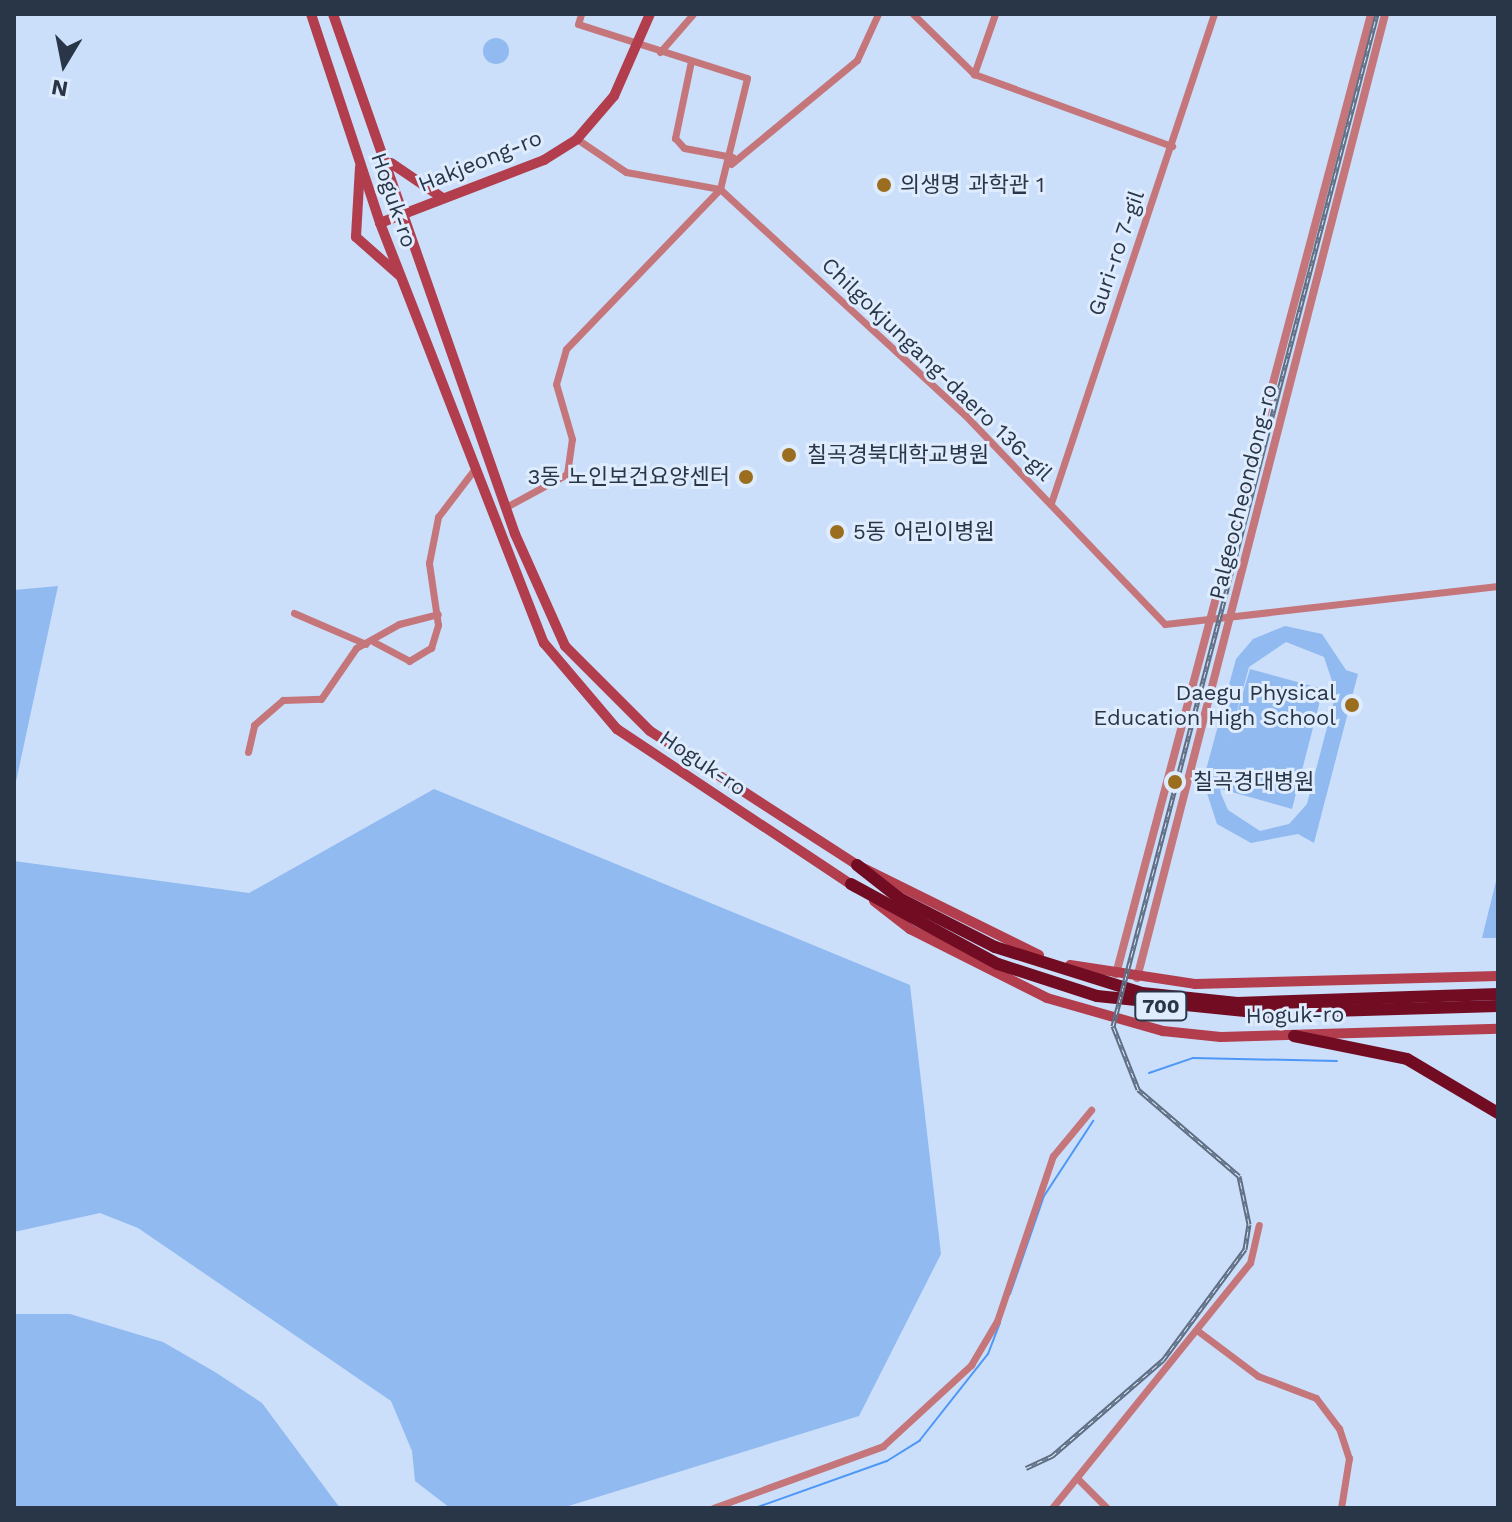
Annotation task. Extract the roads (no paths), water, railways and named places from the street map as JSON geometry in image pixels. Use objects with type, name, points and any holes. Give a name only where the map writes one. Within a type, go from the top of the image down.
[{"type":"highway","name":"700","points":[[857,865],[899,898],[995,947],[1142,993],[1237,1003],[1498,994]]},
{"type":"highway","name":"700","points":[[851,884],[998,964],[1097,996],[1264,1013],[1498,1006]]},
{"type":"highway","points":[[1294,1036],[1407,1059],[1498,1113]]},
{"type":"main road","name":"Hoguk-ro","points":[[311,14],[380,223],[525,605],[586,699],[617,729],[851,884],[910,929],[1085,1013],[1196,1036],[1498,1029]]},
{"type":"main road","name":"Hoguk-ro","points":[[333,14],[407,211],[506,507],[548,616],[620,708],[857,865],[1023,949],[1136,979],[1225,985],[1498,976]]},
{"type":"main road","name":"Hakjeong-ro","points":[[380,223],[544,160],[577,139],[602,117],[639,46],[650,14]]},
{"type":"main road","points":[[384,150],[404,177],[441,197]]},
{"type":"main road","points":[[361,163],[356,237],[400,276]]},
{"type":"street","points":[[506,507],[557,483],[572,460],[556,384],[566,349],[720,189],[732,160],[747,78],[578,24],[581,14]]},
{"type":"street","points":[[660,52],[693,14]]},
{"type":"street","points":[[732,160],[857,60],[878,14]]},
{"type":"street","points":[[913,14],[974,74],[1172,146]]},
{"type":"street","points":[[974,74],[995,14]]},
{"type":"street","name":"Guri-ro 7-gil","points":[[1051,503],[1214,14]]},
{"type":"street","name":"Palgeocheondong-ro","points":[[1116,974],[1371,14]]},
{"type":"street","name":"Palgeocheondong-ro","points":[[1136,979],[1385,14]]},
{"type":"street","points":[[691,61],[675,138],[684,148],[732,160]]},
{"type":"street","points":[[577,139],[626,172],[720,189]]},
{"type":"street","name":"Chilgokjungang-daero 136-gil","points":[[720,189],[1051,503],[1165,624],[1211,623],[1498,586]]},
{"type":"street","points":[[294,613],[370,643],[394,659],[422,657],[438,614],[429,563],[438,517],[473,471]]},
{"type":"street","points":[[248,752],[261,716],[283,700],[325,697],[370,643],[399,624],[438,614]]},
{"type":"street","points":[[713,1508],[726,1497],[883,1446],[971,1365],[997,1321],[1048,1167],[1091,1110]]},
{"type":"street","points":[[1052,1508],[1250,1263],[1259,1225]]},
{"type":"street","points":[[1198,1331],[1258,1376],[1316,1398],[1339,1428],[1349,1458],[1341,1508]]},
{"type":"street","points":[[1077,1478],[1107,1508]]},
{"type":"waterway","points":[[1149,1073],[1193,1058],[1337,1061]]},
{"type":"waterway","points":[[1010,1294],[1044,1196],[1093,1121]]},
{"type":"waterway","points":[[755,1508],[887,1461],[920,1440],[988,1354],[1000,1323]]},
{"type":"railway","points":[[1026,1468],[1052,1456],[1163,1360],[1245,1249],[1249,1224],[1239,1176],[1138,1089],[1113,1026],[1377,14]]},
{"type":"place","name":"의생명 과학관 1","points":[[884,185]]},
{"type":"place","name":"칠곡경북대학교병원","points":[[789,455]]},
{"type":"place","name":"3동 노인보건요양센터","points":[[746,477]]},
{"type":"place","name":"5동 어린이병원","points":[[837,532]]},
{"type":"place","name":"Daegu Physical Education High School","points":[[1352,705]]},
{"type":"place","name":"칠곡경대병원","points":[[1175,782]]}]
